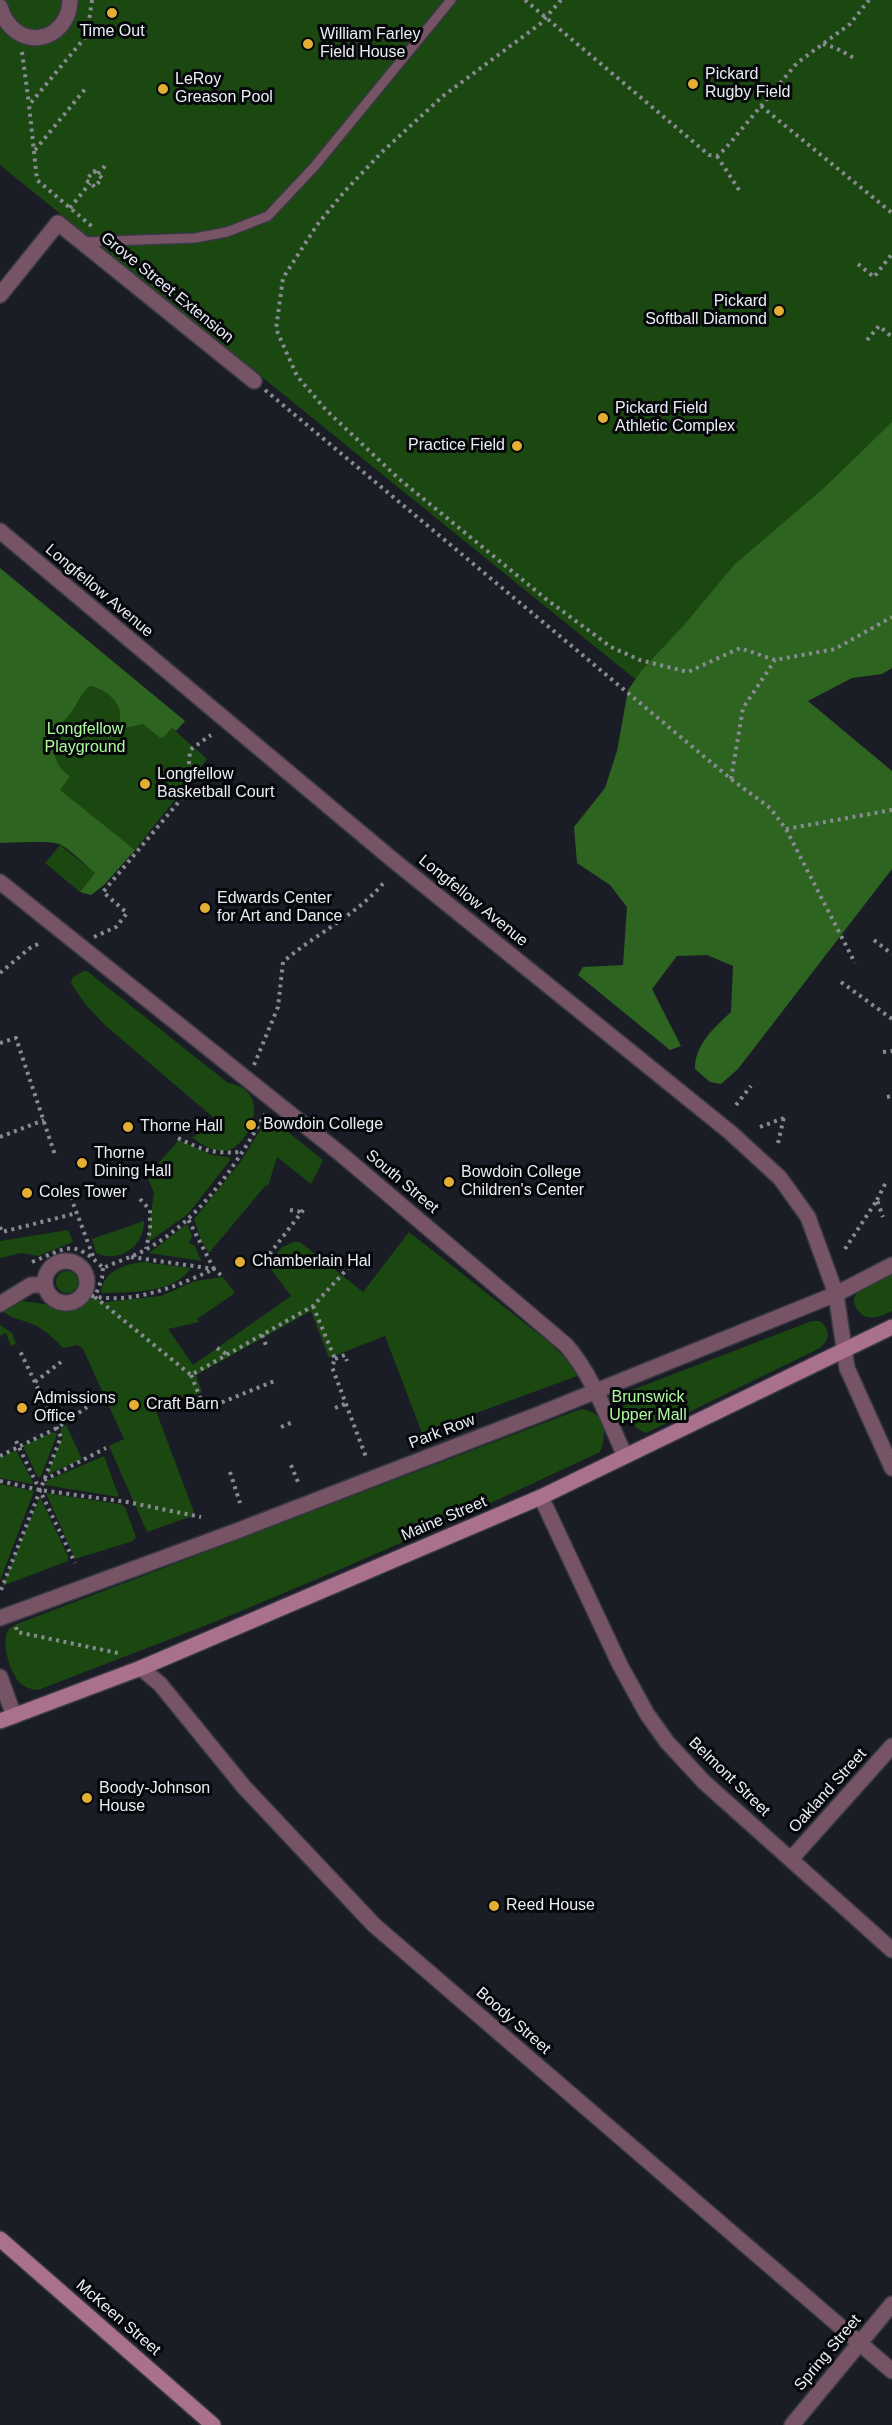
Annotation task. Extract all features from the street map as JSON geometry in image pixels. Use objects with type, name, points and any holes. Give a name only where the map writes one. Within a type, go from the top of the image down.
[{"type":"street","points":[[0,7],[4,19],[19,36],[28,39],[52,32],[67,17],[70,0]]},
{"type":"street","name":"Grove Street Extension","points":[[0,295],[58,223],[254,381]]},
{"type":"street","name":"Longfellow Avenue","points":[[0,531],[393,860],[723,1126],[768,1166],[790,1191],[808,1217],[836,1294],[850,1374],[892,1468]]},
{"type":"street","name":"South Street","points":[[0,882],[342,1155],[566,1345],[577,1358],[625,1456]]},
{"type":"street","points":[[71,1261],[83,1268],[87,1274],[90,1296],[73,1303],[59,1302],[49,1294],[45,1285],[46,1276],[53,1265],[71,1261]]},
{"type":"street","name":"Park Row","points":[[0,1618],[234,1532],[595,1392],[836,1294],[892,1265]]},
{"type":"street","points":[[0,1304],[31,1285],[45,1285]]},
{"type":"street","name":"Maine Street","points":[[7,1718],[141,1668],[541,1497],[892,1327]]},
{"type":"street","name":"Belmont Street","points":[[541,1497],[605,1635],[648,1714],[688,1767],[892,1950]]},
{"type":"street","name":"Boody Street","points":[[141,1668],[160,1684],[244,1787],[374,1925],[892,2371]]},
{"type":"street","points":[[0,1677],[7,1718]]},
{"type":"street","name":"Oakland Street","points":[[791,1859],[892,1746]]},
{"type":"street","name":"McKeen Street","points":[[0,2239],[213,2425]]},
{"type":"street","name":"Spring Street","points":[[792,2425],[892,2304]]},
{"type":"lane","points":[[82,242],[195,238],[227,232],[268,216],[314,167],[451,0]]},
{"type":"path","points":[[29,105],[87,35],[92,0]]},
{"type":"path","points":[[525,0],[709,155],[717,156],[739,190]]},
{"type":"path","points":[[561,0],[546,17],[442,96],[382,152],[317,225],[283,278],[276,329],[297,376],[326,410],[398,478],[546,599],[611,647],[640,660],[688,672],[740,648],[775,660],[835,649],[892,617]]},
{"type":"path","points":[[717,156],[796,63],[849,24],[869,0]]},
{"type":"path","points":[[19,36],[37,180],[109,240]]},
{"type":"path","points":[[823,44],[854,58]]},
{"type":"path","points":[[34,151],[86,88]]},
{"type":"path","points":[[761,106],[892,213]]},
{"type":"path","points":[[70,208],[90,183],[86,180],[94,171],[98,174],[105,166]]},
{"type":"path","points":[[858,264],[874,277],[892,254]]},
{"type":"path","points":[[867,340],[879,326],[892,337]]},
{"type":"path","points":[[254,381],[731,779],[770,808],[786,829],[855,963]]},
{"type":"path","points":[[731,779],[743,708],[775,660]]},
{"type":"path","points":[[85,940],[116,927],[128,913],[103,892],[187,792],[190,750],[212,735]]},
{"type":"path","points":[[786,829],[892,810]]},
{"type":"path","points":[[250,1074],[278,1007],[283,962],[373,896],[385,880]]},
{"type":"path","points":[[874,940],[892,954]]},
{"type":"path","points":[[0,973],[30,948],[40,943]]},
{"type":"path","points":[[841,982],[892,1018]]},
{"type":"path","points":[[0,1043],[16,1038],[55,1155]]},
{"type":"path","points":[[883,1052],[892,1051]]},
{"type":"path","points":[[736,1105],[751,1086]]},
{"type":"path","points":[[103,1268],[146,1250],[188,1219],[205,1202],[242,1152],[273,1100]]},
{"type":"path","points":[[760,1127],[784,1117],[778,1143]]},
{"type":"path","points":[[0,1137],[44,1120]]},
{"type":"path","points":[[178,1138],[200,1149],[220,1153],[242,1152]]},
{"type":"path","points":[[845,1249],[886,1182]]},
{"type":"path","points":[[68,1190],[94,1260]]},
{"type":"path","points":[[140,1199],[150,1210],[150,1230],[146,1250]]},
{"type":"path","points":[[877,1200],[884,1217]]},
{"type":"path","points":[[265,1260],[303,1211],[290,1210]]},
{"type":"path","points":[[0,1227],[2,1232],[77,1213]]},
{"type":"path","points":[[188,1219],[214,1269],[222,1276]]},
{"type":"path","points":[[32,1262],[68,1248],[79,1248],[103,1268]]},
{"type":"path","points":[[191,1375],[314,1306],[360,1256]]},
{"type":"path","points":[[128,1257],[214,1269]]},
{"type":"path","points":[[90,1296],[102,1278],[103,1268]]},
{"type":"path","points":[[90,1296],[160,1292],[214,1269]]},
{"type":"path","points":[[90,1296],[191,1375],[201,1400]]},
{"type":"path","points":[[314,1306],[335,1359],[332,1366],[366,1457]]},
{"type":"path","points":[[262,1335],[267,1348]]},
{"type":"path","points":[[217,1348],[228,1355]]},
{"type":"path","points":[[1,1590],[61,1437],[20,1351]]},
{"type":"path","points":[[335,1359],[345,1355],[347,1361]]},
{"type":"path","points":[[35,1382],[61,1362]]},
{"type":"path","points":[[208,1408],[277,1380]]},
{"type":"path","points":[[335,1408],[346,1404]]},
{"type":"path","points":[[0,1456],[57,1428],[87,1407]]},
{"type":"path","points":[[281,1427],[293,1422]]},
{"type":"path","points":[[16,1441],[75,1563]]},
{"type":"path","points":[[43,1480],[106,1448]]},
{"type":"path","points":[[291,1465],[298,1482]]},
{"type":"path","points":[[230,1472],[240,1503]]},
{"type":"path","points":[[0,1481],[40,1490],[127,1502],[201,1516]]},
{"type":"path","points":[[17,1632],[118,1653]]},
{"type":"green space","name":"Pickard Field Athletic Complex","points":[[0,0],[892,0],[892,627],[781,690],[850,853],[0,165]]},
{"type":"green space","points":[[892,422],[892,668],[882,674],[852,678],[808,701],[892,771],[892,869],[738,1069],[721,1084],[710,1082],[695,1069],[696,1060],[707,1037],[731,1012],[733,966],[707,955],[677,956],[652,989],[681,1046],[670,1050],[578,975],[583,967],[623,965],[627,907],[610,885],[577,863],[574,827],[605,788],[617,751],[628,690],[642,670],[685,624],[735,564],[824,488]]},
{"type":"green space","points":[[0,568],[185,721],[176,731],[172,728],[160,738],[143,724],[117,730],[120,715],[118,705],[105,692],[90,686],[61,724],[55,741],[55,755],[60,767],[70,776],[60,790],[135,850],[104,885],[91,895],[80,892],[95,873],[61,845],[41,842],[0,843]]},
{"type":"green space","name":"Longfellow Playground","points":[[90,686],[105,692],[118,704],[120,715],[117,730],[143,724],[160,738],[172,728],[207,759],[135,850],[59,790],[60,770],[53,755],[57,735],[60,725],[75,706],[81,693]]},
{"type":"green space","points":[[60,845],[95,873],[80,892],[45,863]]},
{"type":"green space","points":[[87,971],[228,1083],[245,1089],[253,1101],[253,1116],[247,1133],[235,1147],[222,1151],[214,1150],[192,1137],[220,1123],[106,1026],[85,1004],[71,983],[73,977]]},
{"type":"green space","points":[[269,1120],[274,1121],[323,1160],[311,1184],[277,1157],[268,1186],[266,1185],[209,1253],[201,1240],[194,1219],[239,1164],[264,1124]]},
{"type":"green space","points":[[179,1140],[212,1155],[231,1159],[188,1214],[147,1243],[154,1193],[147,1176]]},
{"type":"green space","points":[[144,1221],[140,1238],[129,1250],[114,1256],[96,1253],[92,1239]]},
{"type":"green space","points":[[187,1224],[192,1236],[189,1243],[195,1246],[201,1261],[149,1253]]},
{"type":"green space","points":[[68,1230],[73,1242],[38,1256],[21,1253],[0,1258],[0,1241]]},
{"type":"green space","points":[[409,1232],[550,1343],[569,1362],[577,1376],[422,1433],[385,1336],[329,1358],[311,1311],[196,1375],[202,1392],[156,1411],[195,1515],[147,1532],[109,1446],[124,1439],[83,1349],[78,1345],[63,1348],[41,1328],[11,1317],[2,1309],[14,1302],[22,1301],[73,1308],[89,1297],[105,1302],[161,1296],[195,1281],[223,1277],[235,1293],[197,1319],[199,1322],[168,1329],[193,1365],[291,1296],[268,1265],[282,1247],[300,1242],[363,1292]]},
{"type":"green space","points":[[143,1262],[190,1268],[181,1279],[160,1288],[136,1292],[101,1293],[105,1280],[115,1270]]},
{"type":"green space","points":[[67,1271],[75,1274],[78,1282],[75,1290],[67,1293],[59,1290],[56,1282],[59,1274]]},
{"type":"green space","points":[[892,1274],[892,1311],[870,1318],[861,1314],[854,1303],[858,1291],[867,1283]]},
{"type":"green space","name":"Brunswick Upper Mall","points":[[812,1321],[820,1321],[824,1324],[828,1334],[820,1348],[646,1433],[629,1420],[624,1401],[632,1390]]},
{"type":"green space","points":[[0,1325],[12,1333],[16,1344],[11,1346],[6,1333],[0,1336]]},
{"type":"green space","name":"Brunswick Upper Mall","points":[[581,1409],[596,1414],[603,1424],[604,1437],[600,1452],[480,1508],[217,1621],[38,1690],[22,1685],[13,1672],[7,1657],[6,1634],[17,1624]]},
{"type":"green space","points":[[66,1425],[82,1459],[47,1475],[62,1438],[61,1428]]},
{"type":"green space","points":[[53,1432],[57,1434],[41,1476],[38,1478],[23,1446]]},
{"type":"green space","points":[[16,1450],[32,1484],[0,1478],[0,1458]]},
{"type":"green space","points":[[104,1456],[119,1497],[45,1485],[48,1480]]},
{"type":"green space","points":[[0,1484],[34,1491],[0,1581]]},
{"type":"green space","points":[[46,1493],[120,1504],[125,1507],[136,1537],[133,1541],[75,1559]]},
{"type":"green space","points":[[40,1497],[68,1556],[68,1561],[2,1586]]},
{"type":"place","name":"Time Out","points":[[112,13]]},
{"type":"place","name":"William Farley Field House","points":[[308,44]]},
{"type":"place","name":"Pickard Rugby Field","points":[[693,84]]},
{"type":"place","name":"LeRoy Greason Pool","points":[[163,89]]},
{"type":"place","name":"Pickard Softball Diamond","points":[[779,311]]},
{"type":"place","name":"Pickard Field Athletic Complex","points":[[603,418]]},
{"type":"place","name":"Practice Field","points":[[517,446]]},
{"type":"place","name":"Longfellow Basketball Court","points":[[145,784]]},
{"type":"place","name":"Edwards Center for Art and Dance","points":[[205,908]]},
{"type":"place","name":"Bowdoin College","points":[[251,1125]]},
{"type":"place","name":"Thorne Hall","points":[[128,1127]]},
{"type":"place","name":"Thorne Dining Hall","points":[[82,1163]]},
{"type":"place","name":"Bowdoin College Children's Center","points":[[449,1182]]},
{"type":"place","name":"Coles Tower","points":[[27,1193]]},
{"type":"place","name":"Chamberlain Hal","points":[[240,1262]]},
{"type":"place","name":"Craft Barn","points":[[134,1405]]},
{"type":"place","name":"Admissions Office","points":[[22,1408]]},
{"type":"place","name":"Boody-Johnson House","points":[[87,1798]]},
{"type":"place","name":"Reed House","points":[[494,1906]]}]
